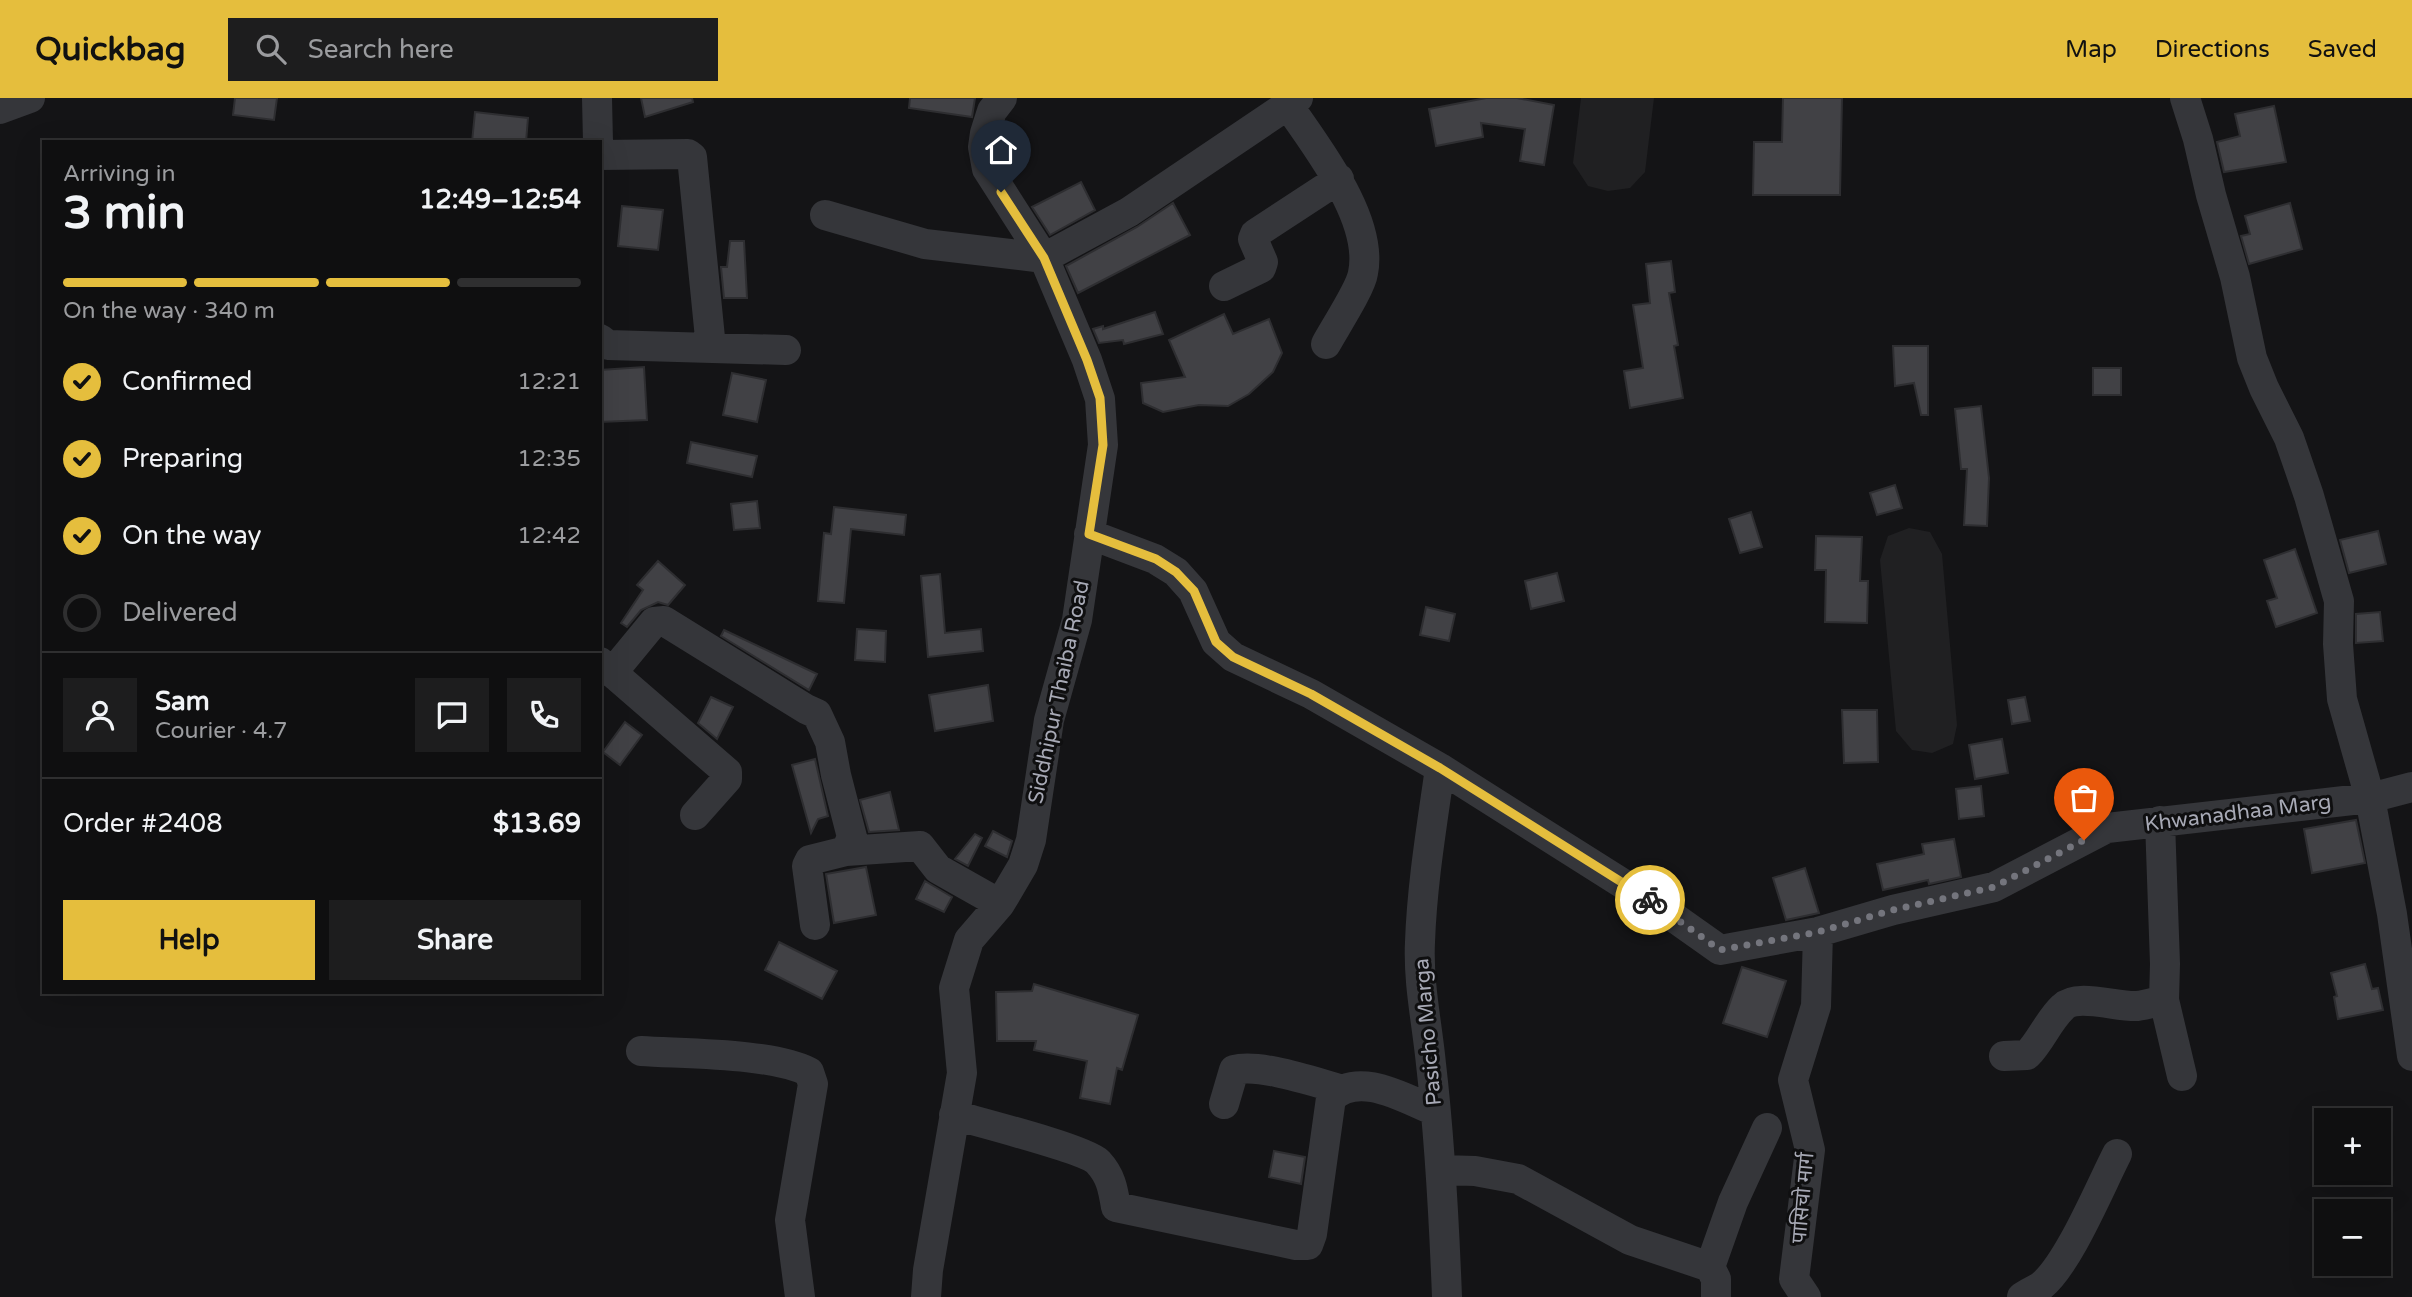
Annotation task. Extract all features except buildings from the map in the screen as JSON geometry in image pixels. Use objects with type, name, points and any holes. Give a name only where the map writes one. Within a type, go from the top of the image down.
[{"type":"street","points":[[0,109],[30,98]]},
{"type":"street","points":[[597,98],[598,140]]},
{"type":"street","name":"Siddhipur Thaiba Road","points":[[926,1297],[928,1270],[962,1073],[954,988],[969,940],[1000,904],[1023,865],[1031,840],[1049,720],[1077,620],[1103,445],[1100,398],[1044,258],[986,169],[983,147],[985,133],[992,111],[1002,98]]},
{"type":"street","points":[[2185,98],[2235,277],[2252,358],[2289,438],[2309,496],[2339,601],[2338,644],[2342,699],[2370,798],[2392,914],[2412,1056]]},
{"type":"street","points":[[825,215],[925,244],[1044,258],[1129,212],[1293,102],[1339,179],[1364,239],[1363,274],[1326,344]]},
{"type":"street","points":[[602,156],[688,154],[692,157],[711,348]]},
{"type":"street","points":[[1224,286],[1261,268],[1263,262],[1254,239],[1255,234],[1339,179]]},
{"type":"street","points":[[602,340],[608,345],[786,350]]},
{"type":"street","name":"Khwanadhaa Marg","points":[[1089,534],[1156,559],[1176,572],[1194,591],[1216,642],[1233,657],[1311,694],[1440,768],[1655,904],[1720,950],[1818,932],[1893,910],[1994,887],[2107,828],[2370,798],[2412,787]]},
{"type":"street","points":[[695,815],[727,779],[727,772],[606,668],[654,622],[664,621],[817,714],[830,742],[852,836],[846,851]]},
{"type":"street","name":"Pasicho Marga","points":[[1440,768],[1419,944],[1422,996],[1432,1063],[1442,1170],[1447,1297]]},
{"type":"street","points":[[2160,821],[2164,1000],[2182,1076]]},
{"type":"street","points":[[815,925],[807,866],[810,860],[846,851],[920,846],[938,869],[1000,904]]},
{"type":"street","name":"पासिचो मार्ग","points":[[1806,1297],[1794,1279],[1810,1150],[1793,1080],[1816,1006],[1818,932]]},
{"type":"street","points":[[2004,1056],[2027,1055],[2063,1006],[2073,1000],[2137,1006],[2164,1000]]},
{"type":"street","points":[[641,1051],[742,1058],[796,1065],[809,1072],[813,1084],[790,1220],[800,1297]]},
{"type":"street","points":[[1224,1104],[1234,1070],[1242,1068],[1289,1075],[1340,1089],[1371,1086],[1435,1111]]},
{"type":"street","points":[[954,1115],[1096,1160],[1112,1181],[1116,1207],[1296,1245],[1308,1245],[1331,1098],[1340,1089]]},
{"type":"street","points":[[1710,1267],[1733,1202],[1767,1128]]},
{"type":"street","points":[[2022,1297],[2054,1273],[2118,1154]]},
{"type":"street","points":[[1442,1170],[1475,1171],[1518,1179],[1630,1240],[1710,1267],[1716,1279],[1716,1297]]},
{"type":"shaded area","points":[[1581,98],[1654,98],[1645,172],[1630,188],[1608,191],[1588,186],[1573,163]]},
{"type":"shaded area","points":[[1909,528],[1930,532],[1942,554],[1957,725],[1953,744],[1932,753],[1912,750],[1896,731],[1880,560],[1888,536]]},
{"type":"way so far","points":[[1650,900],[1720,950],[1818,932],[1893,910],[1994,887],[2084,840]]},
{"type":"route","points":[[1001,192],[1044,258],[1100,398],[1103,445],[1089,534],[1156,559],[1176,572],[1194,591],[1216,642],[1233,657],[1311,694],[1440,768],[1650,900]]}]
